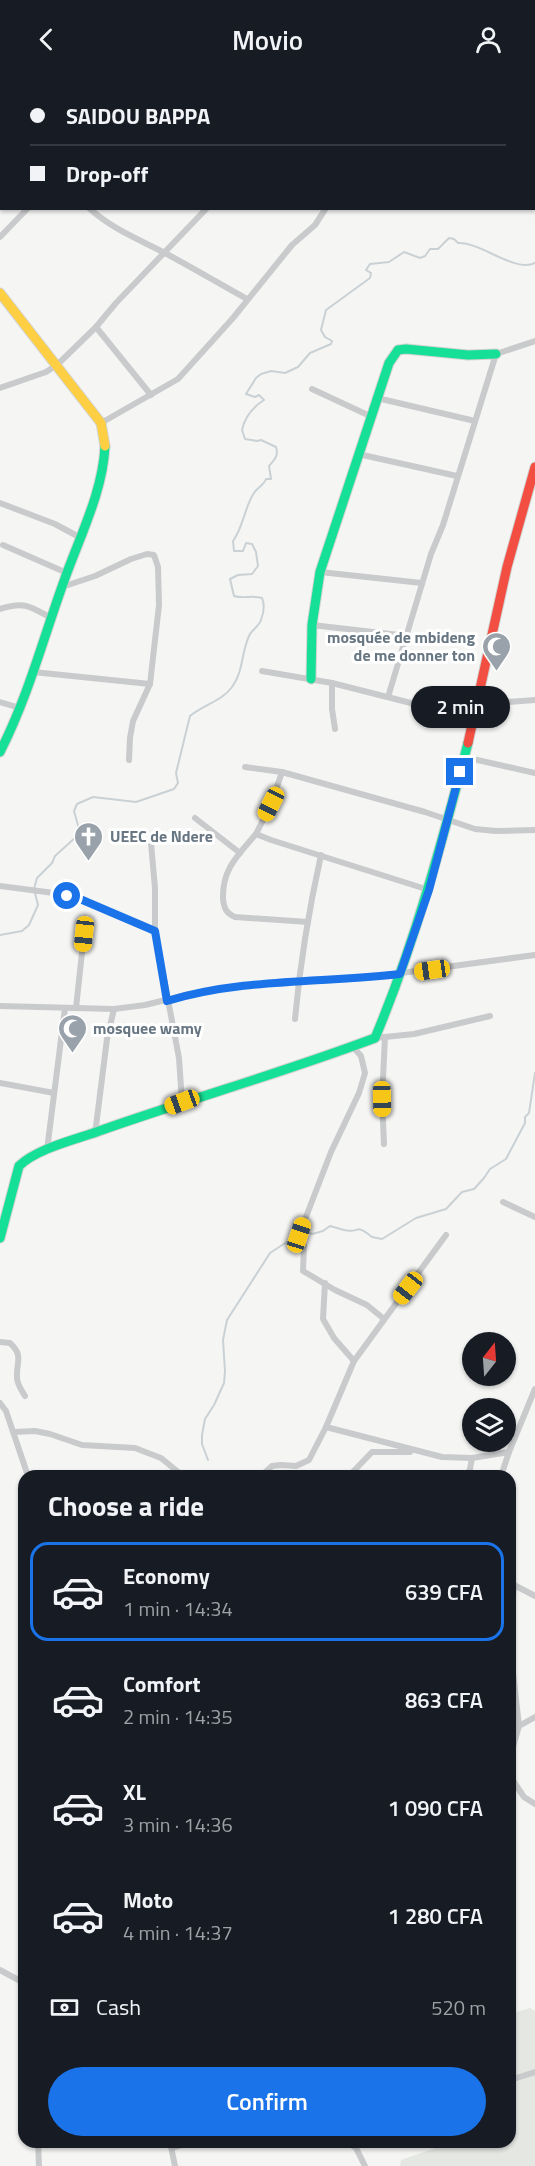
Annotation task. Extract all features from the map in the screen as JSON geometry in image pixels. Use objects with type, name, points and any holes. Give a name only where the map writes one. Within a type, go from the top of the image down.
[{"type":"street","points":[[0,237],[26,210]]},
{"type":"street","points":[[91,210],[104,222],[123,233],[165,253],[247,299]]},
{"type":"street","points":[[0,388],[46,372],[57,365],[96,327],[205,210]]},
{"type":"street","points":[[101,423],[178,379],[233,318],[292,245],[315,225],[325,210]]},
{"type":"street","points":[[0,293],[101,423],[105,432],[103,464],[81,538],[13,730],[0,753]]},
{"type":"street","points":[[96,327],[152,395]]},
{"type":"street","points":[[311,679],[312,625],[320,572],[389,363],[398,350],[468,356],[496,354],[535,341]]},
{"type":"street","points":[[388,697],[422,583],[496,354]]},
{"type":"street","points":[[312,388],[370,416]]},
{"type":"street","points":[[377,398],[475,421]]},
{"type":"street","points":[[358,454],[457,476]]},
{"type":"street","points":[[384,1144],[380,1037],[429,890],[478,704],[507,567],[535,467]]},
{"type":"street","points":[[0,503],[45,520],[81,538]]},
{"type":"street","points":[[3,544],[67,573]]},
{"type":"street","points":[[62,587],[95,576],[131,559],[147,554],[154,555],[158,567],[159,605],[150,684],[133,721],[129,760]]},
{"type":"street","points":[[320,572],[422,583]]},
{"type":"street","points":[[0,609],[25,604],[51,618]]},
{"type":"street","points":[[312,625],[408,636]]},
{"type":"street","points":[[262,671],[332,683],[474,718]]},
{"type":"street","points":[[33,672],[150,684]]},
{"type":"street","points":[[332,683],[335,729]]},
{"type":"street","points":[[478,704],[535,700]]},
{"type":"street","points":[[0,702],[20,708]]},
{"type":"street","points":[[464,757],[535,773]]},
{"type":"street","points":[[245,767],[282,772],[476,829],[535,830]]},
{"type":"street","points":[[282,772],[271,804],[256,834],[227,869],[223,886],[224,906],[227,913],[235,917],[308,922]]},
{"type":"street","points":[[195,818],[240,853]]},
{"type":"street","points":[[256,834],[429,890]]},
{"type":"street","points":[[151,843],[155,888],[155,931],[179,1058],[182,1102]]},
{"type":"street","points":[[295,1019],[298,981],[321,855]]},
{"type":"street","points":[[0,886],[80,899],[155,931]]},
{"type":"street","points":[[76,1008],[84,934]]},
{"type":"street","points":[[0,1006],[114,1009],[167,1001],[190,994],[237,986],[364,978],[535,955]]},
{"type":"street","points":[[46,1150],[65,1008]]},
{"type":"street","points":[[95,1134],[105,1047],[114,1009]]},
{"type":"street","points":[[0,1238],[19,1166],[25,1160],[46,1150],[182,1102],[380,1037],[414,1034],[490,1016]]},
{"type":"street","points":[[352,1046],[361,1056],[365,1073],[359,1093],[331,1152],[299,1235],[304,1245],[303,1271],[367,1305],[384,1319]]},
{"type":"street","points":[[0,1083],[54,1093]]},
{"type":"street","points":[[503,1202],[535,1217]]},
{"type":"street","points":[[268,1470],[272,1466],[296,1466],[309,1460],[326,1427],[354,1361],[447,1235]]},
{"type":"street","points":[[325,1283],[323,1319],[334,1338],[354,1361]]},
{"type":"street","points":[[0,1342],[10,1343],[18,1350],[17,1380],[25,1396]]},
{"type":"street","points":[[516,1435],[535,1389]]},
{"type":"street","points":[[0,1403],[6,1411],[26,1470]]},
{"type":"street","points":[[326,1427],[442,1457],[472,1458],[509,1452],[503,1470]]},
{"type":"street","points":[[14,1432],[43,1432],[82,1445],[135,1448],[161,1458],[176,1470]]},
{"type":"street","points":[[355,1470],[372,1452],[394,1450],[424,1453]]},
{"type":"street","points":[[469,1470],[472,1458]]},
{"type":"street","points":[[516,1586],[535,1596]]},
{"type":"street","points":[[516,1699],[519,1726],[516,1736]]},
{"type":"street","points":[[519,1726],[535,1717]]},
{"type":"street","points":[[516,1785],[524,1797],[535,1804]]},
{"type":"street","points":[[0,1970],[18,1980]]},
{"type":"street","points":[[516,2078],[535,2072]]},
{"type":"street","points":[[38,2148],[39,2166]]},
{"type":"street","points":[[172,2148],[175,2166]]},
{"type":"street","points":[[356,2148],[365,2166]]},
{"type":"shaded area","points":[[530,2008],[535,2011],[535,2166],[400,2166],[401,2160],[436,2148],[516,2148],[516,2012]]},
{"type":"waterway","points":[[0,935],[22,931],[29,925],[38,905],[34,889],[37,878],[52,863],[55,856],[77,836],[79,829],[74,811],[77,804],[93,797],[136,802],[174,789],[178,783],[176,773],[190,716],[223,696],[236,681],[247,641],[260,622],[264,606],[262,598],[234,596],[230,579],[238,575],[252,574],[258,566],[252,544],[246,543],[243,551],[234,551],[233,541],[254,493],[266,479],[271,479],[269,466],[277,453],[276,447],[261,440],[245,439],[242,430],[250,412],[264,400],[259,395],[255,397],[246,394],[256,378],[271,371],[285,373],[298,367],[310,353],[331,344],[332,341],[325,337],[321,330],[326,310],[370,278],[371,273],[366,270],[370,264],[389,262],[404,252],[420,258],[425,256],[430,249],[438,249],[449,238],[518,264],[535,263]]},
{"type":"waterway","points":[[208,1460],[202,1444],[202,1435],[205,1419],[224,1383],[223,1340],[227,1320],[270,1253],[290,1240],[298,1229],[312,1234],[330,1226],[350,1231],[360,1229],[372,1237],[382,1239],[416,1218],[446,1209],[462,1192],[474,1189],[490,1169],[506,1159],[529,1113],[535,1073]]},
{"type":"traffic: fast","points":[[311,679],[312,625],[320,572],[389,363],[398,350],[406,349],[468,355],[496,354]]},
{"type":"traffic: fast","points":[[0,752],[27,689],[95,498],[105,446]]},
{"type":"traffic: fast","points":[[0,1238],[19,1166],[36,1154],[375,1038],[415,929],[438,855],[468,743]]},
{"type":"traffic: slow","points":[[0,293],[101,423],[105,446]]},
{"type":"traffic: jam","points":[[468,743],[507,567],[535,467]]},
{"type":"place","name":"mosquée de mbideng de me donner ton","points":[[496,672]]},
{"type":"place","name":"UEEC de Ndere","points":[[89,862]]},
{"type":"place","name":"mosquee wamy","points":[[72,1054]]},
{"type":"route","points":[[67,896],[80,899],[155,931],[167,1001],[190,994],[237,986],[400,974],[429,890],[460,772]]}]
